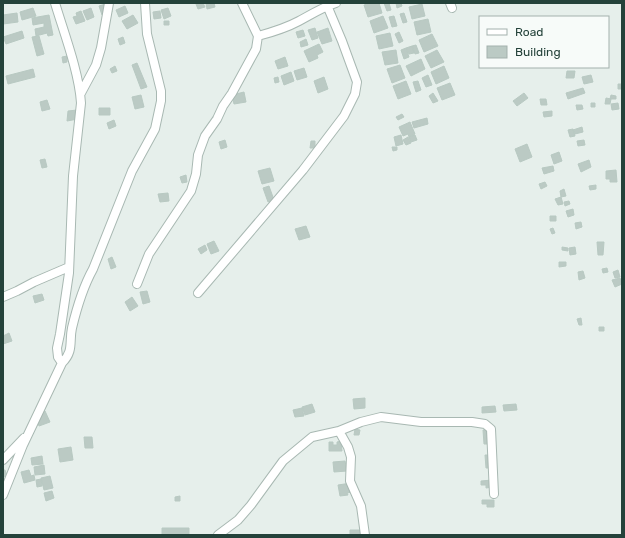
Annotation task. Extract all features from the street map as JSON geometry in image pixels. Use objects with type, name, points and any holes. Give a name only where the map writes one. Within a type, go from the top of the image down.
[{"type":"street","points":[[56,3],[82,103],[72,176],[69,267],[57,348],[58,357],[62,363]]},
{"type":"street","points":[[80,93],[96,65],[101,48],[109,3]]},
{"type":"street","points":[[3,495],[30,431],[62,363],[71,350],[72,330],[86,283],[132,171],[155,129],[161,101],[161,91],[146,34],[145,3]]},
{"type":"street","points":[[137,284],[148,254],[191,191],[196,174],[198,155],[205,136],[217,119],[256,49],[258,36],[242,3]]},
{"type":"street","points":[[258,36],[276,32],[326,4],[336,3]]},
{"type":"street","points":[[198,293],[303,170],[344,116],[355,94],[357,82],[326,4]]},
{"type":"street","points":[[3,297],[69,267]]},
{"type":"street","points":[[218,535],[238,520],[251,505],[283,461],[298,448],[312,438],[381,417],[421,422],[472,422],[485,424],[491,429],[494,494]]},
{"type":"street","points":[[3,460],[30,431]]},
{"type":"street","points":[[339,431],[348,446],[351,457],[350,481],[361,506],[365,535]]},
{"type":"building","points":[[109,3],[112,12],[102,15],[99,6]]},
{"type":"building","points":[[197,3],[203,3],[205,7],[198,9]]},
{"type":"building","points":[[206,3],[214,3],[215,7],[207,9]]},
{"type":"building","points":[[379,3],[382,13],[368,17],[364,5]]},
{"type":"building","points":[[384,3],[389,3],[391,10],[387,11]]},
{"type":"building","points":[[396,3],[401,3],[402,6],[397,8]]},
{"type":"building","points":[[422,4],[425,16],[412,19],[409,7]]},
{"type":"building","points":[[125,6],[128,13],[119,17],[116,10]]},
{"type":"building","points":[[33,8],[36,16],[22,20],[20,12]]},
{"type":"building","points":[[91,8],[94,17],[87,20],[83,11]]},
{"type":"building","points":[[168,8],[171,16],[164,19],[161,10]]},
{"type":"building","points":[[81,11],[85,21],[76,24],[73,17],[77,16],[76,13]]},
{"type":"building","points":[[160,11],[161,18],[154,19],[153,12]]},
{"type":"building","points":[[17,13],[18,22],[3,24],[3,15]]},
{"type":"building","points":[[404,13],[407,22],[403,23],[400,14]]},
{"type":"building","points":[[49,15],[53,35],[48,36],[47,33],[36,36],[35,29],[44,27],[44,23],[33,25],[32,18]]},
{"type":"building","points":[[133,15],[138,23],[127,29],[122,21]]},
{"type":"building","points":[[383,16],[388,28],[374,33],[370,21]]},
{"type":"building","points":[[394,16],[397,26],[392,27],[389,17]]},
{"type":"building","points":[[428,19],[431,32],[417,35],[414,22]]},
{"type":"building","points":[[164,21],[169,21],[169,25],[164,25]]},
{"type":"building","points":[[315,28],[318,38],[312,40],[308,30]]},
{"type":"building","points":[[328,28],[332,41],[322,44],[317,32]]},
{"type":"building","points":[[303,30],[305,36],[298,38],[296,32]]},
{"type":"building","points":[[22,31],[24,38],[6,44],[3,37]]},
{"type":"building","points":[[399,32],[403,41],[399,43],[395,34]]},
{"type":"building","points":[[390,33],[393,46],[379,49],[376,36]]},
{"type":"building","points":[[432,34],[438,46],[424,52],[419,40]]},
{"type":"building","points":[[39,36],[44,54],[37,56],[32,37]]},
{"type":"building","points":[[123,37],[125,43],[120,45],[118,39]]},
{"type":"building","points":[[306,39],[308,45],[301,47],[300,42]]},
{"type":"building","points":[[319,44],[323,52],[317,55],[318,58],[309,62],[304,51]]},
{"type":"building","points":[[416,45],[419,53],[415,54],[412,46]]},
{"type":"building","points":[[412,46],[414,53],[409,54],[406,48]]},
{"type":"building","points":[[406,48],[409,57],[404,59],[401,50]]},
{"type":"building","points":[[396,50],[398,63],[385,65],[382,52]]},
{"type":"building","points":[[437,50],[444,62],[431,68],[425,56]]},
{"type":"building","points":[[67,56],[67,62],[63,63],[62,57]]},
{"type":"building","points":[[285,57],[288,66],[278,69],[275,61]]},
{"type":"building","points":[[421,59],[425,69],[411,76],[406,66]]},
{"type":"building","points":[[137,63],[147,87],[141,89],[132,65]]},
{"type":"building","points":[[400,65],[405,78],[392,83],[387,69]]},
{"type":"building","points":[[115,66],[117,71],[112,73],[110,69]]},
{"type":"building","points":[[444,66],[449,78],[436,84],[431,72]]},
{"type":"building","points":[[304,68],[307,77],[297,80],[294,71]]},
{"type":"building","points":[[33,69],[35,77],[8,84],[6,76]]},
{"type":"building","points":[[567,71],[575,71],[574,78],[566,78]]},
{"type":"building","points":[[291,72],[294,81],[284,85],[281,76]]},
{"type":"building","points":[[428,75],[432,85],[426,87],[422,78]]},
{"type":"building","points":[[591,75],[593,82],[584,84],[582,77]]},
{"type":"building","points":[[278,77],[279,82],[275,83],[274,78]]},
{"type":"building","points":[[324,77],[328,89],[318,93],[314,81]]},
{"type":"building","points":[[406,81],[411,94],[398,99],[393,86]]},
{"type":"building","points":[[418,81],[421,90],[416,92],[413,82]]},
{"type":"building","points":[[450,83],[455,95],[442,100],[437,88]]},
{"type":"building","points":[[618,84],[622,84],[621,89],[618,89]]},
{"type":"building","points":[[583,88],[585,93],[568,99],[566,93]]},
{"type":"building","points":[[244,92],[246,102],[234,104],[232,95]]},
{"type":"building","points":[[433,93],[438,101],[433,103],[429,96]]},
{"type":"building","points":[[524,93],[528,98],[517,106],[513,101]]},
{"type":"building","points":[[141,95],[144,107],[135,109],[132,97]]},
{"type":"building","points":[[611,95],[616,96],[616,99],[610,99]]},
{"type":"building","points":[[606,98],[611,99],[610,104],[605,104]]},
{"type":"building","points":[[540,99],[546,99],[547,105],[541,105]]},
{"type":"building","points":[[47,100],[50,109],[42,111],[40,102]]},
{"type":"building","points":[[591,103],[595,103],[595,107],[591,107]]},
{"type":"building","points":[[618,103],[619,109],[612,110],[611,104]]},
{"type":"building","points":[[576,105],[582,105],[583,109],[577,110]]},
{"type":"building","points":[[99,108],[110,108],[110,115],[99,115]]},
{"type":"building","points":[[77,110],[78,119],[67,121],[68,111]]},
{"type":"building","points":[[552,111],[552,116],[544,117],[543,112]]},
{"type":"building","points":[[402,114],[404,117],[398,120],[396,117]]},
{"type":"building","points":[[427,118],[428,124],[414,128],[412,122]]},
{"type":"building","points":[[114,120],[116,126],[109,129],[107,123]]},
{"type":"building","points":[[410,122],[415,134],[409,137],[408,134],[403,136],[399,127]]},
{"type":"building","points":[[582,127],[583,132],[575,134],[573,130]]},
{"type":"building","points":[[573,129],[575,136],[570,137],[568,130]]},
{"type":"building","points":[[401,135],[403,144],[396,146],[394,137]]},
{"type":"building","points":[[415,135],[417,140],[411,142],[409,137]]},
{"type":"building","points":[[408,137],[411,143],[406,145],[403,140]]},
{"type":"building","points":[[225,140],[227,147],[221,149],[219,142]]},
{"type":"building","points":[[584,140],[585,145],[578,146],[577,141]]},
{"type":"building","points":[[311,141],[315,141],[315,148],[310,148]]},
{"type":"building","points":[[527,144],[532,157],[520,162],[515,149]]},
{"type":"building","points":[[392,147],[397,147],[397,150],[393,151]]},
{"type":"building","points":[[559,152],[562,161],[554,164],[551,155]]},
{"type":"building","points":[[45,159],[47,167],[42,168],[40,160]]},
{"type":"building","points":[[589,160],[591,167],[581,172],[578,164]]},
{"type":"building","points":[[553,166],[554,171],[544,174],[542,168]]},
{"type":"building","points":[[270,168],[274,181],[262,184],[258,171]]},
{"type":"building","points":[[616,170],[617,182],[610,182],[610,179],[606,179],[606,171]]},
{"type":"building","points":[[186,175],[187,182],[182,183],[180,177]]},
{"type":"building","points":[[545,182],[547,186],[541,189],[539,184]]},
{"type":"building","points":[[596,185],[596,189],[590,190],[589,186]]},
{"type":"building","points":[[269,186],[274,200],[268,202],[263,188]]},
{"type":"building","points":[[564,189],[566,196],[561,197],[560,191]]},
{"type":"building","points":[[168,193],[169,201],[160,202],[158,194]]},
{"type":"building","points":[[561,197],[563,204],[558,205],[555,199]]},
{"type":"building","points":[[569,201],[570,204],[565,206],[564,202]]},
{"type":"building","points":[[573,209],[574,215],[568,217],[566,211]]},
{"type":"building","points":[[550,216],[556,216],[556,221],[550,221]]},
{"type":"building","points":[[581,222],[582,227],[576,229],[575,223]]},
{"type":"building","points":[[306,226],[310,237],[299,240],[295,229]]},
{"type":"building","points":[[553,228],[555,233],[552,234],[550,229]]},
{"type":"building","points":[[214,241],[219,251],[211,254],[207,244]]},
{"type":"building","points":[[597,242],[604,242],[603,255],[598,255]]},
{"type":"building","points":[[205,245],[207,250],[201,254],[198,249]]},
{"type":"building","points":[[562,247],[568,248],[568,251],[562,250]]},
{"type":"building","points":[[575,247],[576,254],[570,255],[569,248]]},
{"type":"building","points":[[112,257],[116,267],[111,269],[108,259]]},
{"type":"building","points":[[559,262],[566,262],[566,266],[559,267]]},
{"type":"building","points":[[607,268],[608,272],[603,273],[602,269]]},
{"type":"building","points":[[618,270],[620,277],[615,278],[613,272]]},
{"type":"building","points":[[583,271],[585,278],[579,280],[578,272]]},
{"type":"building","points":[[620,278],[622,284],[615,287],[612,280]]},
{"type":"building","points":[[147,291],[150,302],[143,304],[140,292]]},
{"type":"building","points":[[42,294],[44,300],[35,303],[33,296]]},
{"type":"building","points":[[132,297],[138,306],[130,311],[125,302]]},
{"type":"building","points":[[581,318],[582,325],[579,325],[577,319]]},
{"type":"building","points":[[599,327],[604,327],[604,331],[599,331]]},
{"type":"building","points":[[9,333],[12,341],[3,344],[3,336]]},
{"type":"building","points":[[365,398],[365,408],[354,409],[353,399]]},
{"type":"building","points":[[312,404],[315,412],[305,415],[302,407]]},
{"type":"building","points":[[516,404],[517,410],[504,411],[503,405]]},
{"type":"building","points":[[495,406],[496,412],[482,413],[482,407]]},
{"type":"building","points":[[302,408],[304,416],[295,417],[293,410]]},
{"type":"building","points":[[45,411],[50,422],[39,426],[35,415]]},
{"type":"building","points":[[355,429],[360,430],[359,435],[354,435]]},
{"type":"building","points":[[489,429],[490,444],[484,444],[483,430]]},
{"type":"building","points":[[84,437],[92,437],[93,448],[85,448]]},
{"type":"building","points":[[341,441],[342,451],[329,451],[329,442],[333,442],[333,445],[337,445],[337,442]]},
{"type":"building","points":[[71,447],[73,460],[60,462],[58,449]]},
{"type":"building","points":[[485,455],[491,455],[492,468],[486,468]]},
{"type":"building","points":[[42,456],[43,464],[32,465],[31,458]]},
{"type":"building","points":[[345,461],[347,471],[334,472],[333,462]]},
{"type":"building","points":[[44,465],[45,474],[35,475],[34,467]]},
{"type":"building","points":[[3,470],[5,470],[7,476],[3,477]]},
{"type":"building","points":[[29,470],[31,476],[34,475],[35,480],[24,483],[21,472]]},
{"type":"building","points":[[50,476],[53,488],[44,490],[41,478]]},
{"type":"building","points":[[41,479],[42,486],[37,487],[36,480]]},
{"type":"building","points":[[492,480],[493,487],[486,488],[486,485],[481,485],[481,481]]},
{"type":"building","points":[[351,483],[352,492],[347,493],[348,495],[340,496],[338,485]]},
{"type":"building","points":[[52,491],[54,498],[46,501],[44,493]]},
{"type":"building","points":[[180,496],[180,501],[175,501],[175,497]]},
{"type":"building","points":[[482,500],[494,500],[494,507],[487,507],[487,504],[482,504]]},
{"type":"building","points":[[162,528],[189,528],[189,535],[162,535]]},
{"type":"building","points":[[350,530],[363,530],[363,535],[350,535]]}]
